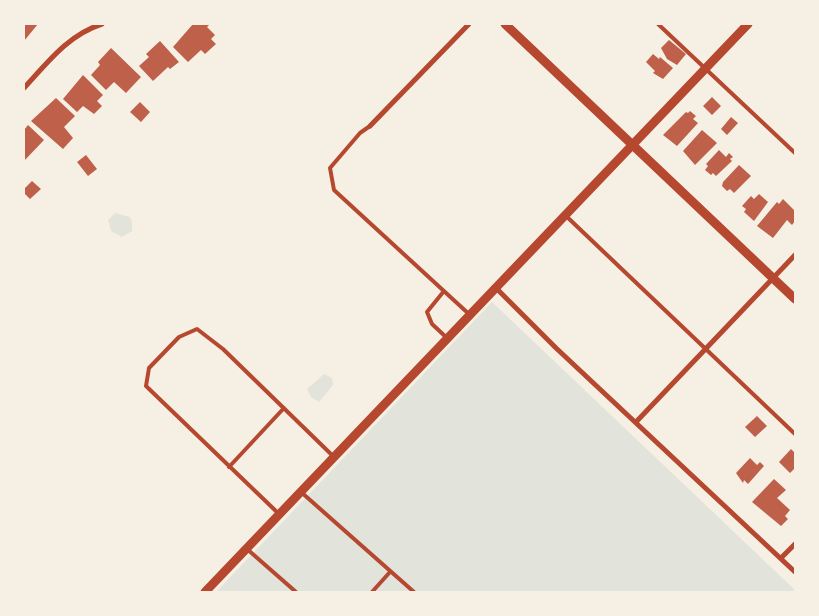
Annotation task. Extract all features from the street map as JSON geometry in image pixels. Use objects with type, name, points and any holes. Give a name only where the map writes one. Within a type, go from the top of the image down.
[{"type":"street","points":[[24,88],[66,43],[79,33],[102,24]]},
{"type":"street","points":[[370,126],[469,24]]},
{"type":"street","points":[[505,24],[795,299]]},
{"type":"street","points":[[205,592],[748,24]]},
{"type":"street","points":[[636,422],[795,255]]},
{"type":"street","points":[[496,288],[556,348],[795,572]]},
{"type":"street","points":[[781,558],[795,544]]},
{"type":"lane","points":[[658,24],[795,153]]},
{"type":"lane","points":[[370,126],[360,133],[330,168],[334,190],[470,315]]},
{"type":"lane","points":[[565,215],[795,434]]},
{"type":"lane","points":[[444,291],[427,312],[432,324],[448,338]]},
{"type":"lane","points":[[279,515],[146,386],[149,368],[180,337],[197,329],[223,349],[334,457]]},
{"type":"lane","points":[[229,467],[284,408]]},
{"type":"lane","points":[[301,492],[414,592]]},
{"type":"lane","points":[[247,548],[296,592]]},
{"type":"lane","points":[[372,592],[390,572]]},
{"type":"shaded area","points":[[115,213],[130,217],[132,222],[132,231],[122,237],[111,231],[108,220]]},
{"type":"shaded area","points":[[492,302],[795,590],[795,592],[216,592]]},
{"type":"shaded area","points":[[324,374],[332,378],[333,385],[319,402],[311,397],[307,389]]},
{"type":"building","points":[[24,24],[38,24],[24,41]]},
{"type":"building","points":[[193,24],[210,24],[207,27],[215,35],[211,39],[216,44],[205,54],[201,50],[188,62],[173,47]]},
{"type":"building","points":[[669,40],[686,54],[677,65],[667,59],[661,48]]},
{"type":"building","points":[[160,41],[179,62],[170,69],[168,67],[153,81],[139,66],[149,57],[146,54]]},
{"type":"building","points":[[111,48],[141,77],[126,93],[114,82],[106,90],[91,75],[100,65],[98,62]]},
{"type":"building","points":[[653,54],[659,59],[660,57],[673,68],[663,79],[653,73],[655,71],[646,62]]},
{"type":"building","points":[[83,75],[103,95],[97,101],[102,106],[94,114],[83,106],[77,112],[63,99]]},
{"type":"building","points":[[712,97],[721,106],[712,115],[703,106]]},
{"type":"building","points":[[56,98],[75,116],[64,127],[73,138],[63,149],[31,121]]},
{"type":"building","points":[[140,102],[150,112],[141,122],[130,112]]},
{"type":"building","points":[[690,111],[696,116],[693,119],[698,123],[677,146],[663,135],[686,112]]},
{"type":"building","points":[[731,117],[738,123],[727,135],[721,129]]},
{"type":"building","points":[[28,125],[44,140],[24,161],[24,130]]},
{"type":"building","points":[[702,130],[717,143],[695,165],[683,151]]},
{"type":"building","points":[[719,150],[726,157],[729,153],[733,157],[730,159],[732,161],[716,176],[713,173],[711,175],[705,170],[708,166],[706,164]]},
{"type":"building","points":[[86,155],[97,169],[88,176],[77,162]]},
{"type":"building","points":[[739,165],[751,176],[734,193],[730,189],[727,191],[722,186],[723,182]]},
{"type":"building","points":[[32,181],[41,189],[30,199],[24,193],[24,189]]},
{"type":"building","points":[[759,194],[768,202],[754,221],[744,212],[746,209],[742,206],[751,196],[754,199]]},
{"type":"building","points":[[783,199],[795,211],[795,221],[792,225],[787,220],[773,238],[757,226],[777,202],[779,204]]},
{"type":"building","points":[[757,416],[767,426],[755,437],[745,427]]},
{"type":"building","points":[[791,449],[795,453],[795,468],[790,473],[779,462]]},
{"type":"building","points":[[750,458],[757,465],[760,462],[764,466],[748,484],[744,480],[743,483],[736,473]]},
{"type":"building","points":[[774,479],[786,490],[777,498],[790,510],[785,516],[788,519],[781,526],[752,502]]}]
